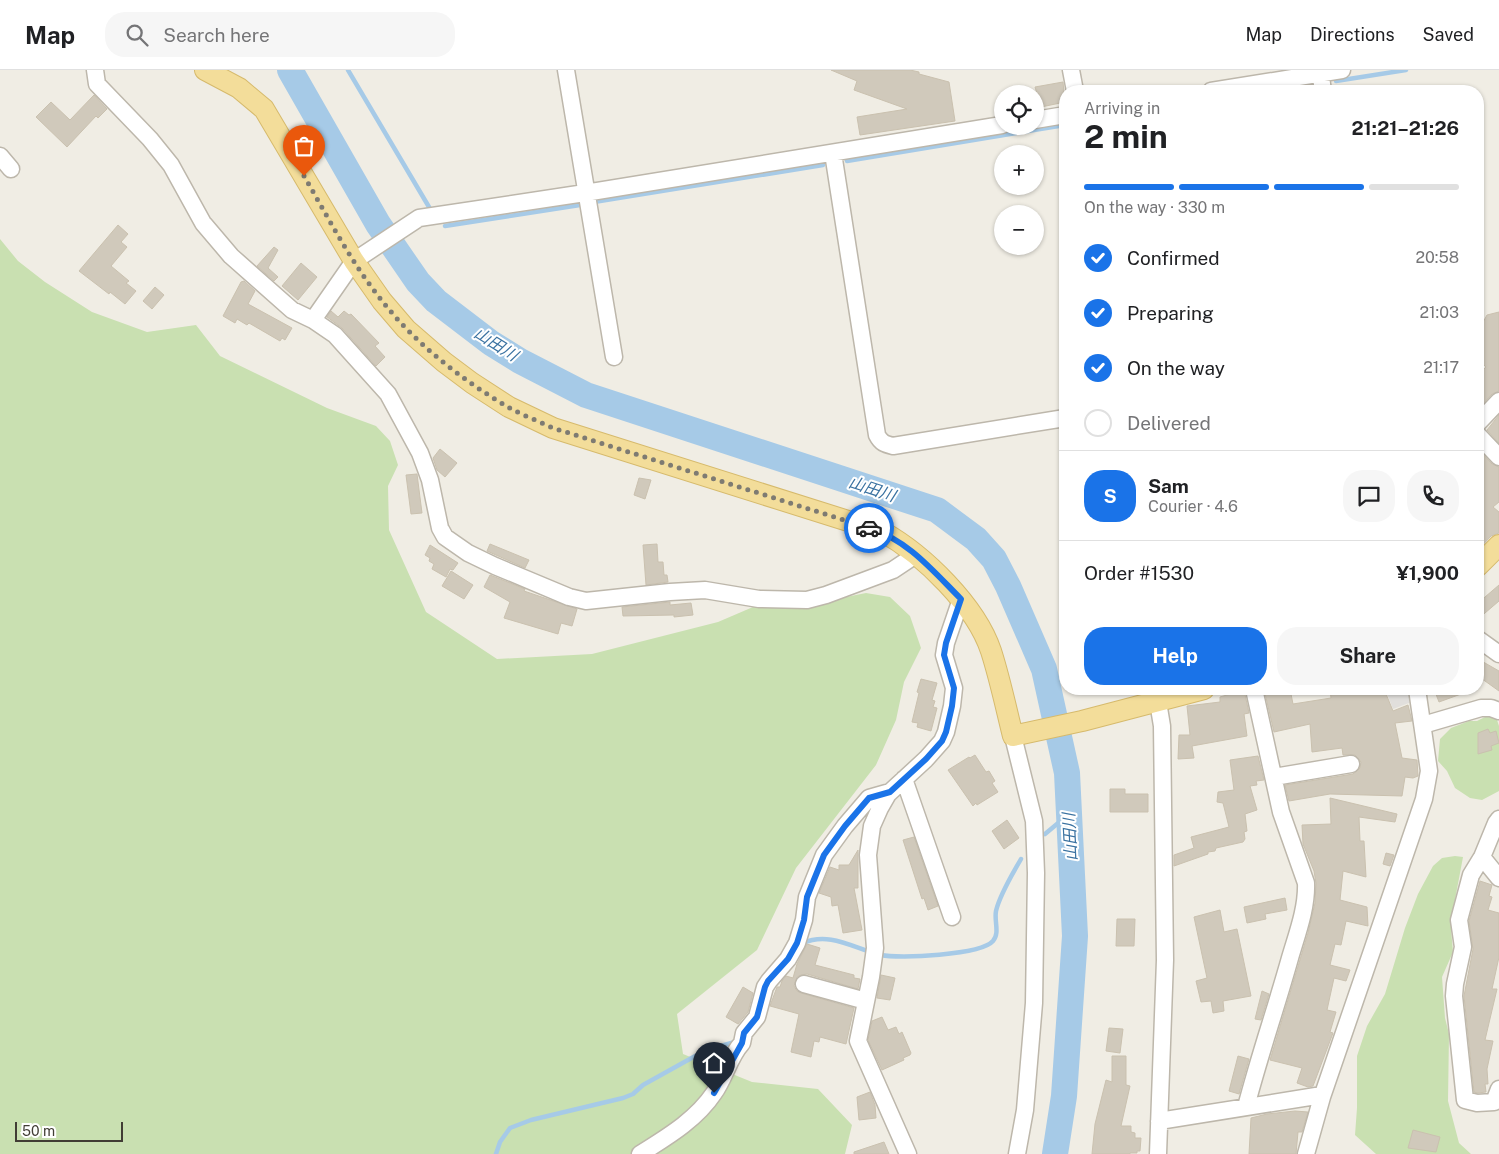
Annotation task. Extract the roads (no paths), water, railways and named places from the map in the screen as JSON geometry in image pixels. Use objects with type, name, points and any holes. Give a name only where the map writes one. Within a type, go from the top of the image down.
[{"type":"main road","points":[[205,70],[239,88],[264,109],[354,261],[382,302],[406,329],[444,362],[509,407],[553,428],[883,532],[900,542],[917,554],[961,599],[977,623],[991,650],[1018,735],[1082,721],[1168,696]]},
{"type":"street","points":[[95,70],[97,84],[150,139],[171,165],[203,224],[230,256],[292,310],[313,320],[335,335],[388,394],[420,453],[430,480],[437,518],[445,536],[468,553],[569,597],[586,601],[705,590],[759,599],[807,600],[826,595],[893,570],[917,554]]},
{"type":"street","points":[[566,70],[585,193],[614,357]]},
{"type":"street","points":[[1071,70],[1073,85]]},
{"type":"street","points":[[1245,85],[1342,70]]},
{"type":"street","points":[[1320,72],[1322,85]]},
{"type":"street","points":[[1044,118],[1059,116]]},
{"type":"street","points":[[313,320],[354,261],[419,218],[994,126]]},
{"type":"street","points":[[834,153],[877,435],[880,440],[884,444],[892,446],[1059,419]]},
{"type":"street","points":[[1484,416],[1499,402]]},
{"type":"street","points":[[1484,441],[1499,457]]},
{"type":"street","points":[[908,1154],[858,1041],[874,953],[868,855],[872,826],[890,792],[926,759],[942,741],[946,732],[954,688],[944,655],[946,643],[961,599]]},
{"type":"street","points":[[1484,643],[1499,654]]},
{"type":"street","points":[[1246,1107],[1297,934],[1306,891],[1306,883],[1281,812],[1255,695]]},
{"type":"street","points":[[1306,1154],[1322,1097],[1424,799],[1429,771],[1418,695]]},
{"type":"street","points":[[1158,1154],[1165,960],[1162,726],[1168,696]]},
{"type":"street","points":[[1423,726],[1481,708],[1491,708],[1499,711]]},
{"type":"street","points":[[1017,1154],[1025,1110],[1034,1003],[1036,873],[1034,821],[1018,735]]},
{"type":"street","points":[[1274,777],[1351,764]]},
{"type":"street","points":[[904,779],[952,917]]},
{"type":"street","points":[[640,1154],[672,1135],[696,1115],[714,1093],[742,1040],[757,1017],[768,981],[788,959],[797,943],[804,920],[807,897],[824,855],[869,798],[890,792]]},
{"type":"street","points":[[1499,819],[1482,857],[1471,875],[1459,920],[1463,947],[1454,984],[1464,1100],[1477,1103],[1494,1102],[1499,1090]]},
{"type":"street","points":[[1482,857],[1499,878]]},
{"type":"street","points":[[804,984],[866,1002]]},
{"type":"street","points":[[1159,1121],[1316,1096],[1322,1097]]},
{"type":"waterway","name":"山田川","points":[[290,70],[378,224],[418,282],[436,301],[491,343],[520,361],[586,395],[937,510],[976,539],[994,559],[1008,586],[1044,669],[1067,773],[1075,936],[1064,1096],[1055,1154]]},
{"type":"waterway","points":[[348,70],[429,207]]},
{"type":"waterway","points":[[1336,81],[1406,70]]},
{"type":"waterway","points":[[847,161],[1059,126]]},
{"type":"waterway","points":[[594,202],[823,165]]},
{"type":"waterway","points":[[445,226],[580,205]]},
{"type":"waterway","points":[[1045,834],[1069,814]]},
{"type":"waterway","points":[[803,943],[813,940],[833,940],[890,956],[939,955],[973,950],[985,946],[995,938],[996,911],[1000,898],[1021,859]]},
{"type":"waterway","points":[[496,1154],[500,1142],[510,1128],[531,1120],[623,1098],[633,1094],[643,1085],[706,1050],[735,1042]]}]
